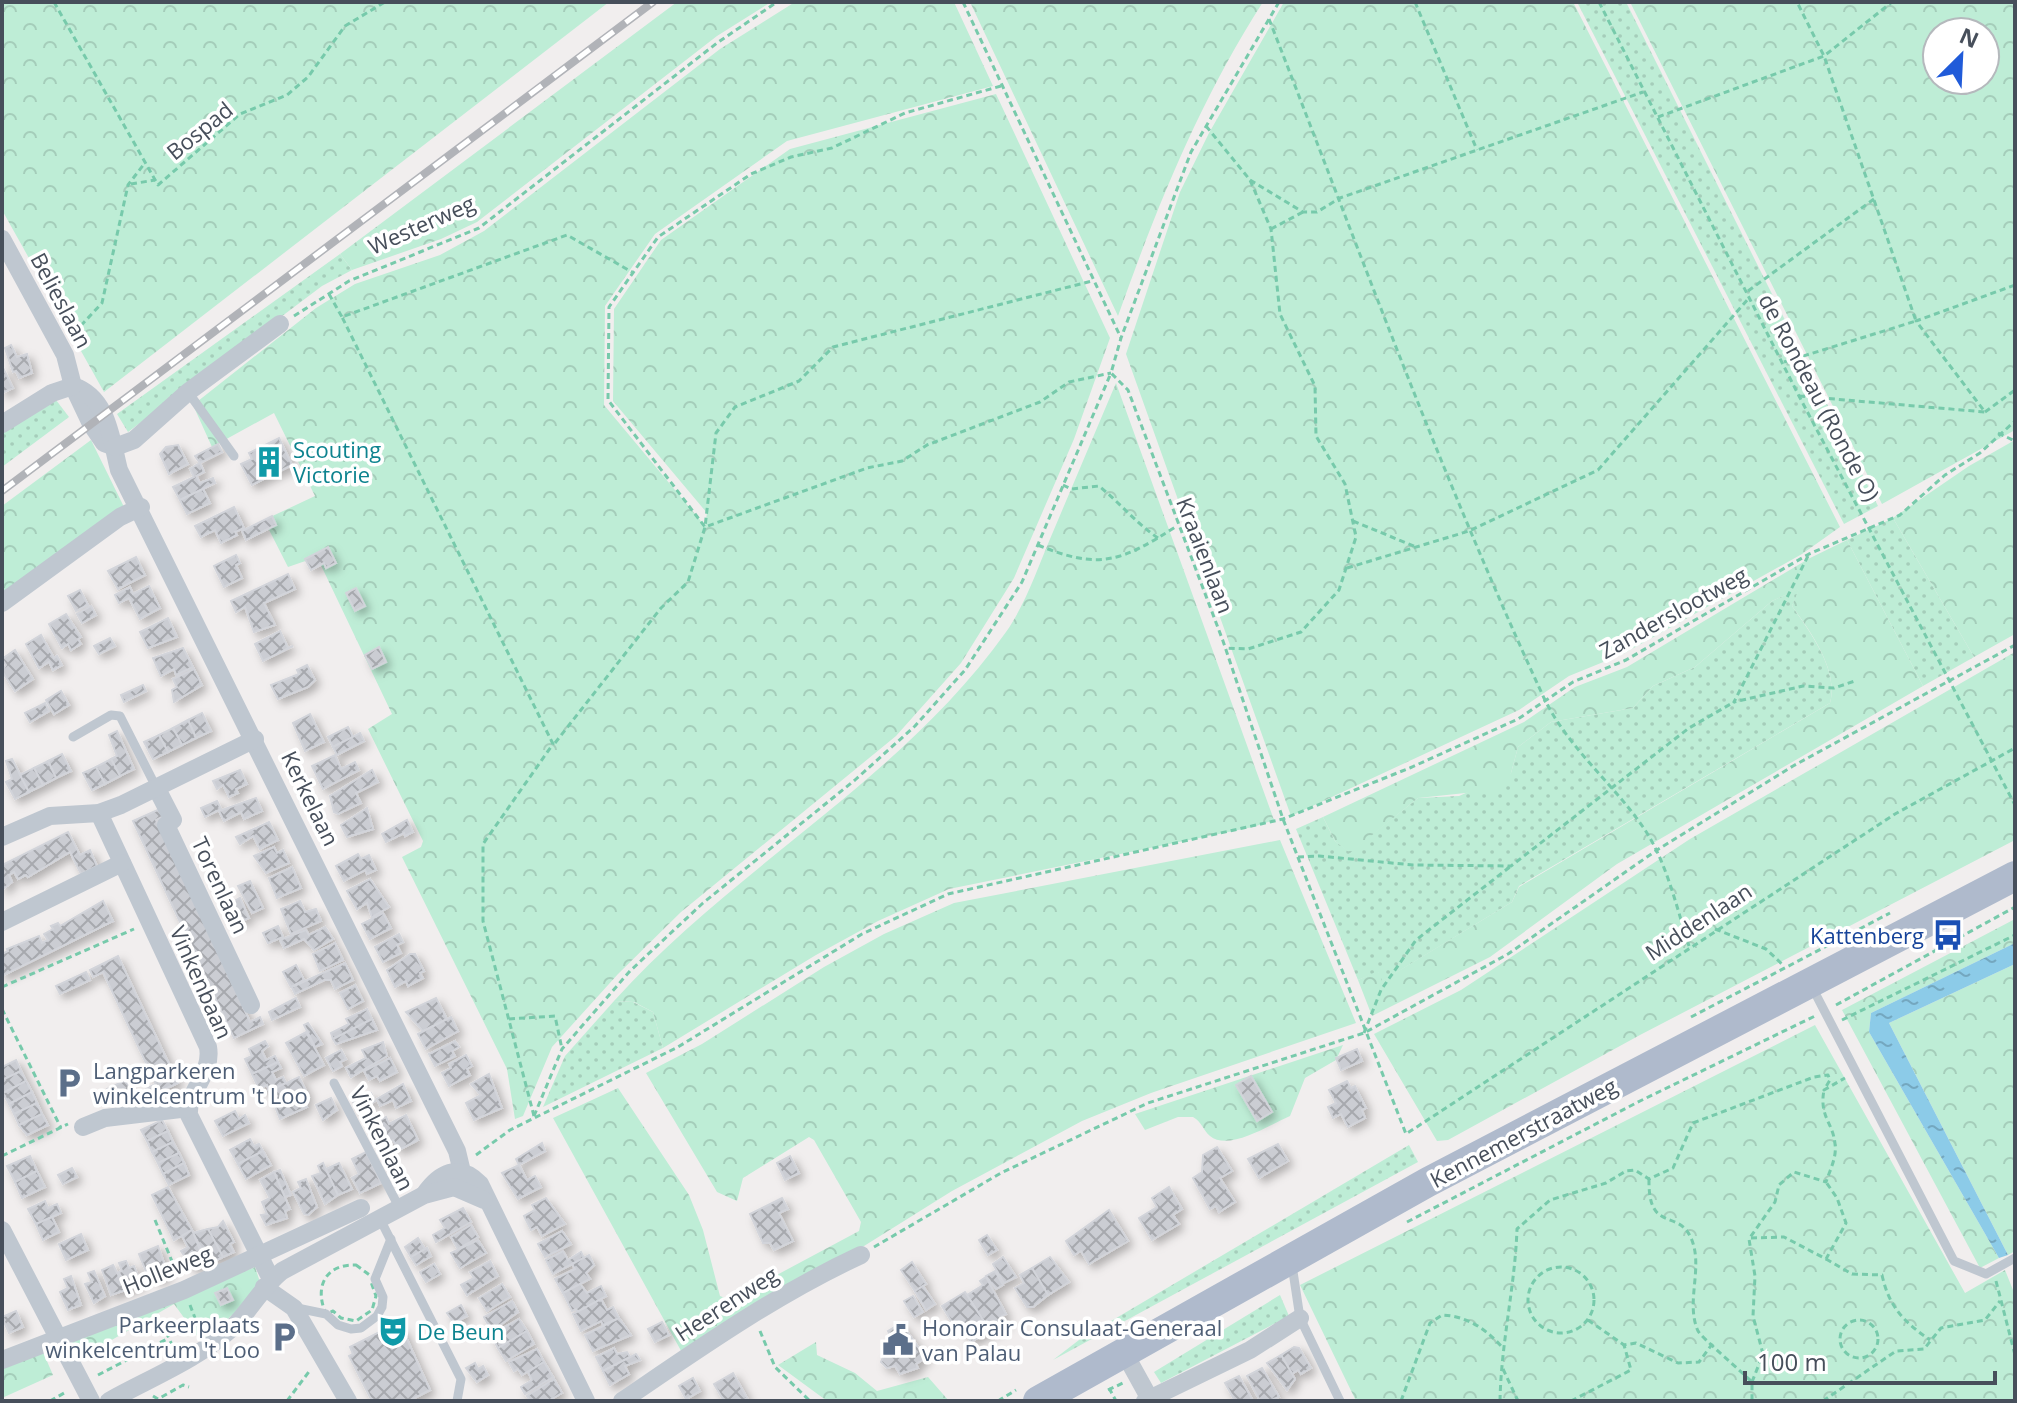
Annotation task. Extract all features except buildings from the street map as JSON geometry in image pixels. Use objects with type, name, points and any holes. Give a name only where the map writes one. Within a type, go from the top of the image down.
[{"type":"main road","name":"Kennemerstraatweg","points":[[1038,1401],[1132,1365],[1291,1258],[1428,1182],[2015,876]]},
{"type":"street","name":"Belieslaan","points":[[2,239],[69,362],[73,386]]},
{"type":"street","points":[[115,447],[134,440],[188,392],[280,324]]},
{"type":"street","points":[[2,424],[52,393],[73,386]]},
{"type":"street","name":"Kerkelaan","points":[[73,386],[90,393],[103,415],[115,447],[119,470],[141,507],[356,944],[362,966],[460,1174],[480,1184],[484,1200],[586,1401]]},
{"type":"street","points":[[2,603],[120,517],[141,507]]},
{"type":"street","points":[[2,837],[50,816],[99,813],[157,789],[255,739]]},
{"type":"street","name":"Torenlaan","points":[[157,789],[173,820],[166,825],[251,1005]]},
{"type":"street","name":"Vinkenbaan","points":[[99,813],[208,1047],[208,1068],[189,1108]]},
{"type":"street","points":[[2,922],[122,863]]},
{"type":"street","points":[[81,1123],[189,1108],[189,1115],[259,1256],[268,1283],[294,1308],[348,1401]]},
{"type":"street","points":[[109,1401],[212,1344],[235,1325],[268,1283],[424,1195],[440,1176],[449,1171],[460,1174]]},
{"type":"street","name":"Holleweg","points":[[2,1360],[184,1290],[361,1208]]},
{"type":"street","points":[[2,1230],[55,1338],[91,1401]]},
{"type":"street","name":"Heerenweg","points":[[622,1401],[751,1314],[806,1281],[861,1255]]},
{"type":"street","points":[[1132,1365],[1149,1400],[1250,1350],[1300,1318]]},
{"type":"lane","points":[[188,392],[234,456]]},
{"type":"lane","name":"Torenlaan","points":[[73,737],[111,715],[120,716],[157,789]]},
{"type":"lane","points":[[1810,984],[1954,1261],[1986,1274],[2015,1258]]},
{"type":"lane","name":"Vinkenlaan","points":[[334,1083],[400,1209]]},
{"type":"lane","points":[[380,1219],[461,1379],[457,1401]]},
{"type":"lane","points":[[294,1308],[326,1314],[338,1325],[351,1329],[370,1323],[377,1316],[383,1297],[375,1279],[391,1239]]},
{"type":"lane","points":[[1291,1258],[1300,1318],[1340,1401]]},
{"type":"path","name":"Bospad","points":[[54,2],[158,185],[240,114],[287,95],[308,77],[345,26],[384,2]]},
{"type":"path","name":"Westerweg","points":[[280,324],[349,281],[479,228],[717,43],[777,2]]},
{"type":"path","points":[[963,2],[1121,338]]},
{"type":"path","points":[[534,1116],[562,1049],[630,971],[703,903],[855,780],[915,726],[965,670],[1022,582],[1111,373],[1121,338],[1191,152],[1279,2]]},
{"type":"path","points":[[1415,2],[1477,150]]},
{"type":"path","name":"de Rondeau (Ronde O)","points":[[1599,2],[1799,396],[2015,805]]},
{"type":"path","points":[[1797,2],[1824,56],[1916,321],[1985,412]]},
{"type":"path","points":[[1658,117],[1824,56],[1892,2]]},
{"type":"path","points":[[1269,19],[1469,531],[1546,701],[1562,732],[1611,788],[1657,850],[1689,946]]},
{"type":"path","points":[[705,527],[608,400],[609,307],[658,237],[751,174],[791,157],[832,148],[905,113],[1001,86]]},
{"type":"path","points":[[1271,229],[1303,212],[1317,212],[1340,198],[1645,91]]},
{"type":"path","points":[[1206,126],[1250,180],[1271,229],[1280,314],[1315,386],[1316,436],[1345,484],[1356,537],[1339,590],[1301,632],[1248,649],[1225,648]]},
{"type":"path","points":[[60,348],[102,303],[128,185],[145,163]]},
{"type":"path","points":[[128,185],[155,180]]},
{"type":"path","points":[[1250,180],[1303,212]]},
{"type":"path","points":[[1746,292],[1874,199]]},
{"type":"path","points":[[342,317],[567,235],[633,272]]},
{"type":"path","points":[[534,1116],[483,921],[483,844],[553,744],[661,608],[688,582],[705,527],[716,433],[735,407],[799,381],[833,347],[1092,281]]},
{"type":"path","points":[[1782,363],[1916,321],[2015,285]]},
{"type":"path","points":[[329,294],[553,744]]},
{"type":"path","points":[[1347,568],[1469,531],[1598,470],[1749,298]]},
{"type":"path","points":[[705,527],[867,468],[902,461],[927,445],[1040,402],[1069,382],[1111,373]]},
{"type":"path","name":"Kraaienlaan","points":[[1111,373],[1128,390],[1225,648],[1283,819],[1406,1134]]},
{"type":"path","points":[[1799,396],[1985,412],[2015,390]]},
{"type":"path","name":"Zanderslootweg","points":[[460,1174],[534,1116],[678,1047],[862,934],[948,894],[1283,819],[1412,767],[1518,719],[1573,682],[1626,660],[1809,554],[1846,536],[1872,530],[1900,515],[1945,475],[1980,453],[1998,433],[2015,421]]},
{"type":"path","points":[[1998,433],[2015,441]]},
{"type":"path","points":[[1063,485],[1071,489],[1099,486],[1119,502],[1136,523],[1159,538]]},
{"type":"path","points":[[1353,521],[1416,547]]},
{"type":"path","points":[[1038,545],[1083,562],[1135,553],[1177,526]]},
{"type":"path","points":[[1734,702],[1809,554]]},
{"type":"path","points":[[861,1255],[1001,1173],[1148,1103],[1364,1033],[1508,954],[1657,850],[1793,766],[2015,645]]},
{"type":"path","points":[[1364,1033],[1381,990],[1416,940],[1689,728],[1734,702],[1803,686],[1834,688],[1855,681]]},
{"type":"path","name":"Middenlaan","points":[[1406,1134],[1895,814],[1990,759],[2015,748]]},
{"type":"path","points":[[1298,857],[1319,856],[1413,865],[1511,866]]},
{"type":"path","name":"Kennemerstraatweg","points":[[1405,1224],[1640,1101],[1824,1012],[2015,907]]},
{"type":"path","points":[[2,987],[150,923]]},
{"type":"path","points":[[1715,929],[1766,949],[1784,966]]},
{"type":"path","points":[[1832,1026],[2015,935]]},
{"type":"path","points":[[2,1009],[61,1128]]},
{"type":"path","points":[[509,1019],[555,1016],[562,1049]]},
{"type":"path","points":[[1824,1090],[1856,1073]]},
{"type":"path","points":[[1649,1179],[1673,1168],[1693,1123],[1754,1102],[1786,1086],[1828,1075],[1830,1080],[1821,1106],[1835,1141],[1834,1161],[1826,1182]]},
{"type":"path","points":[[2,1156],[61,1128],[81,1123]]},
{"type":"path","points":[[1500,1401],[1501,1347],[1516,1263],[1517,1229],[1550,1200],[1606,1183],[1626,1171],[1635,1170],[1649,1179]]},
{"type":"path","points":[[1752,1401],[1752,1382],[1763,1354],[1753,1316],[1755,1276],[1749,1239],[1775,1202],[1779,1185],[1794,1172],[1826,1182],[1837,1198],[1846,1223],[1826,1259]]},
{"type":"path","points":[[1649,1179],[1649,1202],[1654,1210],[1660,1218],[1679,1225],[1690,1235],[1696,1255],[1695,1321],[1699,1335],[1713,1343],[1752,1382]]},
{"type":"path","points":[[155,1220],[200,1331]]},
{"type":"path","points":[[1749,1239],[1784,1237],[1852,1274],[1882,1275],[1887,1297],[1903,1321],[1931,1340]]},
{"type":"path","points":[[356,1265],[375,1279],[371,1282],[375,1303],[362,1320],[341,1318],[333,1311],[326,1314],[319,1290],[322,1281],[336,1267],[356,1265]]},
{"type":"path","points":[[1567,1268],[1586,1279],[1594,1299],[1588,1320],[1580,1327],[1560,1333],[1540,1325],[1533,1317],[1528,1297],[1537,1278],[1546,1271],[1567,1268]]},
{"type":"path","points":[[1986,1274],[1998,1283],[2015,1355]]},
{"type":"path","points":[[1823,1401],[1896,1351],[1924,1349],[1941,1328],[1985,1320],[2000,1301]]},
{"type":"path","points":[[751,1314],[775,1367],[810,1401]]},
{"type":"path","points":[[1401,1401],[1419,1346],[1430,1323],[1442,1315],[1471,1322],[1488,1332],[1501,1347],[1503,1371],[1518,1401]]},
{"type":"path","points":[[1875,1349],[1860,1358],[1849,1355],[1841,1346],[1843,1328],[1859,1319],[1872,1324],[1878,1336],[1875,1349],[1882,1359]]},
{"type":"path","points":[[1571,1401],[1631,1370],[1624,1345],[1588,1320]]},
{"type":"path","points":[[50,1401],[80,1380],[169,1338]]},
{"type":"path","points":[[1624,1345],[1636,1343],[1678,1363],[1699,1362],[1713,1343]]},
{"type":"path","points":[[1098,1395],[1132,1365]]},
{"type":"path","points":[[148,1393],[158,1399],[183,1385],[189,1387]]},
{"type":"green space","points":[[2,2],[609,2],[104,392],[2,210]]},
{"type":"green space","points":[[677,2],[771,2],[717,36],[477,222],[441,239],[352,270],[340,254]]},
{"type":"green space","points":[[795,2],[954,2],[993,86],[787,141],[655,234],[605,306],[604,405],[705,526],[707,513],[613,401],[614,309],[661,240],[790,149],[996,94],[1110,338],[1074,439],[1014,578],[961,663],[896,736],[681,912],[618,974],[552,1047],[523,1116],[515,1119],[507,1069],[402,857],[421,847],[423,841],[368,729],[392,714],[317,557],[288,567],[264,520],[315,496],[274,413],[212,447],[193,405],[316,308],[355,284],[440,255],[484,231],[720,49]]},
{"type":"green space","points":[[970,2],[1263,2],[1200,115],[1148,234],[1118,316]]},
{"type":"green space","points":[[1284,2],[1573,2],[1840,527],[1802,554],[1623,654],[1569,676],[1519,710],[1291,816],[1126,354],[1180,192],[1209,133]]},
{"type":"green space","points":[[1577,2],[1626,2],[1878,506],[1844,524]]},
{"type":"green space","points":[[1630,2],[2015,2],[2015,430],[1882,504]]},
{"type":"green space","points":[[340,254],[352,270],[322,286],[128,432],[117,414]]},
{"type":"green space","points":[[1116,383],[1274,820],[1253,827],[949,889],[878,921],[816,955],[663,1048],[653,1012],[634,1002],[614,1001],[711,908],[917,734],[964,685],[1006,632],[1019,610]]},
{"type":"green space","points":[[56,400],[69,417],[2,467],[2,431]]},
{"type":"green space","points":[[91,440],[124,507],[2,596],[2,506]]},
{"type":"green space","points":[[2015,440],[2015,634],[1974,657],[1893,518],[1969,466]]},
{"type":"green space","points":[[1893,518],[1974,657],[1923,686],[1847,540]]},
{"type":"green space","points":[[1847,540],[1923,686],[1617,864],[1490,957],[1372,1016],[1358,980],[1378,971],[1382,981],[1512,902],[1519,887],[1830,703],[1832,690],[1827,664],[1792,606],[1799,589],[1772,601],[1695,667],[1653,686],[1633,708],[1551,722],[1518,747],[1511,773],[1494,790],[1418,798],[1350,853],[1335,841],[1323,817],[1524,722],[1575,687],[1627,667],[1810,558]]},
{"type":"green space","points":[[1800,588],[1792,606],[1827,665],[1832,690],[1830,703],[1519,886],[1512,902],[1381,982],[1378,972],[1358,980],[1296,829],[1323,817],[1335,841],[1350,852],[1418,798],[1459,796],[1511,773],[1518,747],[1551,722],[1633,708],[1653,686],[1695,667],[1772,601]]},
{"type":"green space","points":[[2015,652],[2015,840],[1640,1035],[1448,1140],[1437,1141],[1374,1034],[1461,990],[1690,839]]},
{"type":"green space","points":[[1280,840],[1356,1023],[1151,1093],[1082,1121],[952,1191],[685,1358],[553,1118],[618,1088],[689,1195],[703,1230],[720,1296],[730,1300],[859,1231],[861,1222],[814,1140],[809,1137],[743,1178],[737,1201],[717,1192],[646,1073],[702,1044],[824,967],[884,934],[954,903]]},
{"type":"green space","points":[[2015,919],[2015,943],[1871,1013],[1869,1032],[1999,1258],[1980,1268],[1842,1010]]},
{"type":"green space","points":[[2015,964],[2015,1251],[2008,1255],[1889,1023]]},
{"type":"green space","points":[[614,1001],[633,1002],[653,1012],[663,1048],[543,1107],[565,1056]]},
{"type":"green space","points":[[1815,1025],[1965,1293],[2005,1270],[2015,1295],[2015,1401],[1356,1401],[1300,1285]]},
{"type":"green space","points":[[1343,1045],[1336,1060],[1305,1078],[1290,1116],[1239,1139],[1218,1140],[1210,1136],[1193,1117],[1178,1117],[1145,1130],[1135,1114]]},
{"type":"green space","points":[[1409,1145],[1418,1162],[1053,1360],[1079,1340]]},
{"type":"green space","points":[[255,1267],[260,1282],[236,1312],[201,1341],[174,1304],[65,1367],[55,1348]]},
{"type":"green space","points":[[1280,1295],[1289,1316],[1161,1383],[1154,1372]]},
{"type":"green space","points":[[816,1342],[817,1355],[855,1373],[877,1391],[928,1377],[949,1401],[827,1401],[778,1365]]},
{"type":"green space","points":[[43,1352],[53,1375],[2,1398],[2,1369]]},
{"type":"water","points":[[2015,943],[2015,964],[1889,1023],[2008,1255],[1999,1258],[1869,1032],[1871,1013]]},
{"type":"railway","points":[[2,491],[653,2]]},
{"type":"place","name":"Scouting Victorie","points":[[269,462]]},
{"type":"place","name":"Kattenberg","points":[[1948,935]]},
{"type":"place","name":"Langparkeren winkelcentrum 't Loo","points":[[69,1083]]},
{"type":"place","name":"De Beun","points":[[393,1331]]},
{"type":"place","name":"Parkeerplaats winkelcentrum 't Loo","points":[[284,1337]]},
{"type":"place","name":"Honorair Consulaat-Generaal van Palau","points":[[898,1340]]}]
